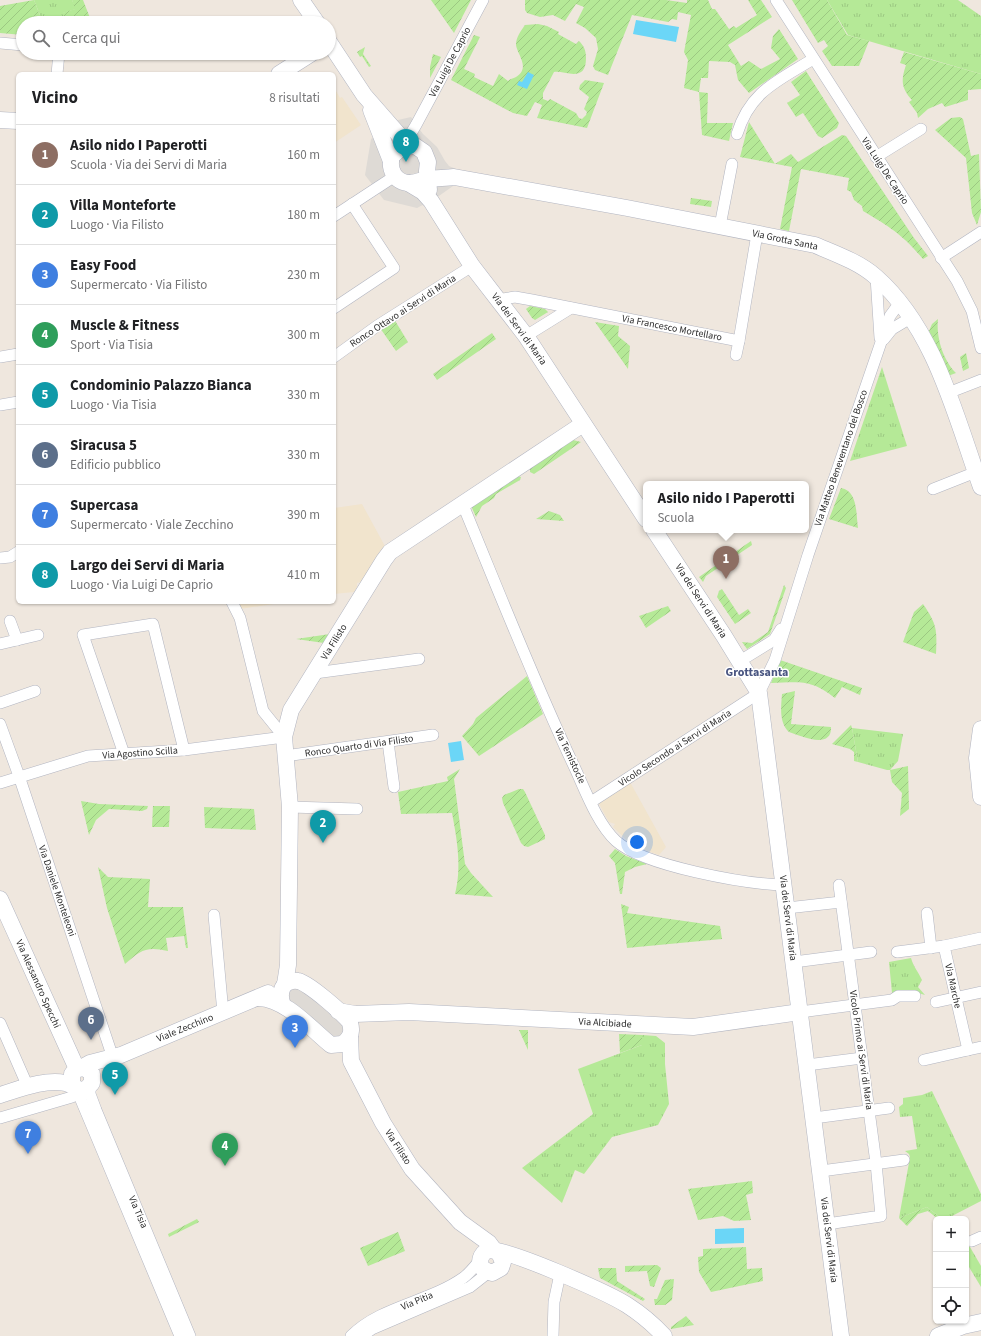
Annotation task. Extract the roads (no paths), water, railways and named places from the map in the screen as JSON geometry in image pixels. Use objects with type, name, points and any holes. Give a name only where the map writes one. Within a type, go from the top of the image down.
[{"type":"street","points":[[302,0],[312,16]]},
{"type":"street","name":"Via Luigi De Caprio","points":[[412,163],[416,125],[483,0]]},
{"type":"street","name":"Via Luigi De Caprio","points":[[776,0],[941,258],[957,280],[972,311],[981,348]]},
{"type":"street","points":[[0,43],[16,44]]},
{"type":"street","points":[[336,53],[412,163]]},
{"type":"street","points":[[737,134],[746,111],[754,100],[767,88],[813,59]]},
{"type":"street","points":[[58,72],[59,60]]},
{"type":"street","points":[[282,72],[301,60]]},
{"type":"street","points":[[364,95],[394,129],[412,163]]},
{"type":"street","points":[[0,120],[16,121]]},
{"type":"street","points":[[394,129],[410,128],[416,125]]},
{"type":"street","points":[[876,157],[921,129]]},
{"type":"street","points":[[336,215],[412,163]]},
{"type":"street","name":"Via Grotta Santa","points":[[412,163],[433,167],[451,177],[720,226],[814,245],[842,256],[876,277],[900,301],[912,317],[925,340],[948,393],[981,487]]},
{"type":"street","name":"Via dei Servi di Maria","points":[[412,163],[423,192],[431,201],[472,266],[526,336],[643,514]]},
{"type":"street","points":[[720,226],[732,164]]},
{"type":"street","points":[[431,201],[436,187],[451,177]]},
{"type":"street","points":[[336,307],[394,268],[352,204]]},
{"type":"street","points":[[941,258],[981,232]]},
{"type":"street","points":[[736,355],[757,234]]},
{"type":"street","name":"Ronco Ottavo ai Servi di Maria","points":[[336,355],[472,266]]},
{"type":"street","points":[[876,277],[881,342]]},
{"type":"street","name":"Via Francesco Mortellaro","points":[[497,300],[515,297],[739,341]]},
{"type":"street","name":"Via Matteo Beneventano del Bosco","points":[[787,618],[890,316],[900,301]]},
{"type":"street","points":[[526,336],[571,308]]},
{"type":"street","points":[[881,342],[892,329],[912,317]]},
{"type":"street","points":[[0,357],[16,354]]},
{"type":"street","points":[[948,393],[981,380]]},
{"type":"street","points":[[0,405],[16,402]]},
{"type":"street","name":"Via Filisto","points":[[283,1005],[280,997],[288,965],[290,807],[284,737],[291,710],[387,556],[583,424]]},
{"type":"street","points":[[933,489],[976,472]]},
{"type":"street","name":"Via Temistocle","points":[[463,505],[552,720],[591,802],[608,831],[630,852],[657,861],[732,880],[764,885],[784,885]]},
{"type":"street","name":"Via dei Servi di Maria","points":[[656,533],[759,693],[841,1336]]},
{"type":"street","points":[[0,558],[10,557],[16,553]]},
{"type":"street","points":[[233,604],[240,618],[263,711],[284,737]]},
{"type":"street","points":[[740,662],[774,640],[787,618]]},
{"type":"street","points":[[759,693],[775,660],[787,618]]},
{"type":"street","points":[[10,621],[17,640]]},
{"type":"street","points":[[124,754],[83,635],[152,624],[184,750]]},
{"type":"street","points":[[0,644],[38,636]]},
{"type":"street","points":[[315,672],[419,659]]},
{"type":"street","points":[[0,703],[35,691]]},
{"type":"street","name":"Vicolo Secondo ai Servi di Maria","points":[[591,802],[759,693]]},
{"type":"street","name":"Via Daniele Monteleoni","points":[[0,724],[19,776],[112,1058]]},
{"type":"street","points":[[981,729],[977,758],[981,797]]},
{"type":"street","name":"Ronco Quarto di Via Filisto","points":[[285,756],[434,735]]},
{"type":"street","name":"Via Agostino Scilla","points":[[0,783],[88,756],[184,750],[284,737]]},
{"type":"street","points":[[388,742],[394,788]]},
{"type":"street","points":[[290,807],[357,809]]},
{"type":"street","name":"Vicolo Primo ai Servi di Maria","points":[[827,1224],[881,1216],[876,1163],[839,885]]},
{"type":"street","name":"Via Alessandro Specchi","points":[[0,899],[81,1081]]},
{"type":"street","points":[[787,908],[841,902]]},
{"type":"street","points":[[926,913],[931,948]]},
{"type":"street","points":[[214,915],[223,1012]]},
{"type":"street","points":[[897,952],[944,946],[981,938]]},
{"type":"street","name":"Via Marche","points":[[944,946],[968,1050]]},
{"type":"street","points":[[794,962],[871,952]]},
{"type":"street","points":[[288,965],[350,1021],[351,1061]]},
{"type":"street","points":[[284,985],[299,980],[309,985]]},
{"type":"street","name":"Viale Zecchino","points":[[112,1058],[259,998],[284,985]]},
{"type":"street","points":[[936,1002],[981,992]]},
{"type":"street","points":[[800,1012],[892,1000],[898,996],[915,996]]},
{"type":"street","points":[[259,998],[266,998],[283,1005],[351,1061]]},
{"type":"street","points":[[338,1011],[355,1014],[409,1012]]},
{"type":"street","points":[[331,1045],[342,1044],[351,1034],[366,1025],[409,1012]]},
{"type":"street","name":"Via Alcibiade","points":[[409,1012],[693,1027],[800,1012]]},
{"type":"street","points":[[0,1023],[28,1087]]},
{"type":"street","points":[[924,1060],[981,1047]]},
{"type":"street","points":[[0,1118],[81,1081],[112,1058]]},
{"type":"street","points":[[807,1065],[862,1058]]},
{"type":"street","name":"Via Filisto","points":[[351,1061],[383,1123],[412,1169],[460,1222],[491,1260]]},
{"type":"street","points":[[0,1095],[45,1083],[65,1071],[81,1081]]},
{"type":"street","name":"Via Tisia","points":[[81,1081],[180,1336]]},
{"type":"street","name":"Via Tisia","points":[[81,1081],[90,1094],[190,1336]]},
{"type":"street","points":[[814,1118],[889,1108]]},
{"type":"street","points":[[821,1171],[904,1160]]},
{"type":"street","points":[[491,1260],[543,1268],[610,1295],[645,1318],[664,1336]]},
{"type":"street","name":"Via Pitia","points":[[351,1336],[364,1324],[444,1290],[491,1260]]},
{"type":"street","name":"Via Pitia","points":[[362,1336],[372,1329],[470,1287],[491,1260]]},
{"type":"street","points":[[553,1336],[554,1302],[560,1274]]},
{"type":"street","points":[[938,1336],[963,1326],[981,1322]]},
{"type":"water","points":[[636,20],[679,27],[676,42],[633,34]]},
{"type":"water","points":[[528,72],[534,75],[527,89],[517,85],[519,81],[522,82]]},
{"type":"water","points":[[461,741],[464,760],[451,762],[448,743]]},
{"type":"water","points":[[744,1228],[744,1243],[715,1244],[715,1229]]},
{"type":"place","name":"Largo dei Servi di Maria","points":[[406,162]]},
{"type":"place","name":"Asilo nido I Paperotti","points":[[726,579]]},
{"type":"place","name":"Villa Monteforte","points":[[323,843]]},
{"type":"place","name":"Siracusa 5","points":[[91,1040]]},
{"type":"place","name":"Easy Food","points":[[295,1048]]},
{"type":"place","name":"Condominio Palazzo Bianca","points":[[115,1095]]},
{"type":"place","name":"Supercasa","points":[[28,1154]]},
{"type":"place","name":"Muscle & Fitness","points":[[225,1166]]},
{"type":"district","name":"Grottasanta","points":[[757,672]]}]
